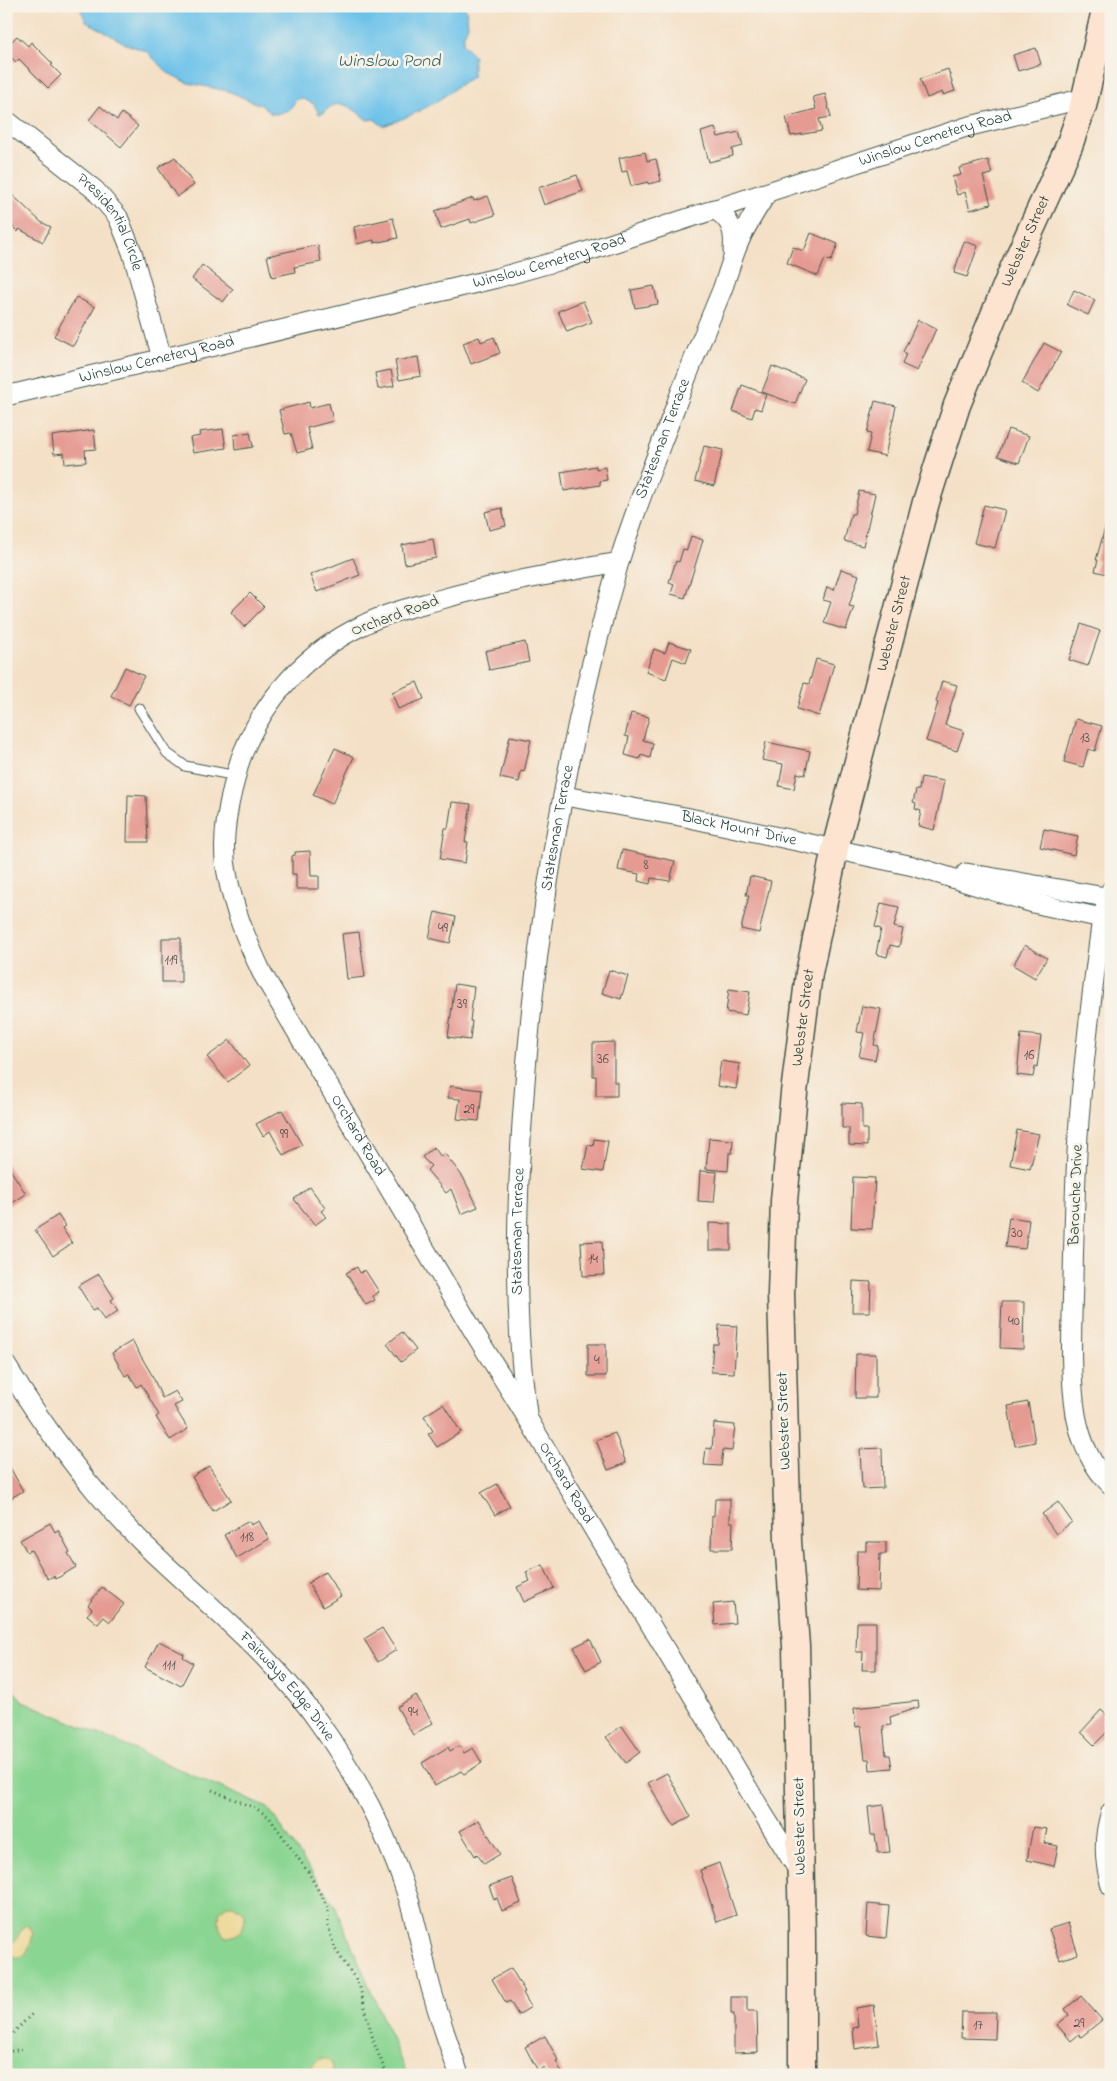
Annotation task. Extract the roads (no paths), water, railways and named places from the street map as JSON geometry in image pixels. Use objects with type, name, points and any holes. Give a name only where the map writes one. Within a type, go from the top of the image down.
[{"type":"street","name":"Webster Street","points":[[802,2075],[801,1874],[796,1646],[788,1541],[781,1294],[784,1201],[794,1093],[809,973],[835,849],[926,502],[957,405],[1013,269],[1068,146],[1085,98],[1106,6]]},
{"type":"street","name":"Winslow Cemetery Road","points":[[6,396],[497,278],[561,260],[966,127],[1085,98]]},
{"type":"street","name":"Presidential Circle","points":[[6,120],[95,190],[118,217],[132,252],[162,358]]},
{"type":"street","name":"Statesman Terrace","points":[[528,1419],[522,1373],[516,1228],[527,1052],[538,954],[564,796],[580,716],[619,562],[690,365],[732,262],[738,242],[766,193]]},
{"type":"street","name":"Statesman Terrace","points":[[714,209],[726,217],[732,228],[734,238],[732,262]]},
{"type":"street","name":"Orchard Road","points":[[619,562],[531,577],[406,608],[364,624],[329,642],[306,661],[284,684],[250,735],[241,757],[226,821],[225,853],[227,873],[245,934],[258,966],[474,1332],[801,1874]]},
{"type":"street","name":"Black Mount Drive","points":[[564,796],[685,818],[913,866],[1110,895]]},
{"type":"street","name":"Black Mount Drive","points":[[913,866],[1033,903],[1106,919]]},
{"type":"street","name":"Barouche Drive","points":[[1110,895],[1079,1120],[1075,1184],[1072,1338],[1076,1414],[1082,1439],[1088,1456],[1100,1475],[1111,1485]]},
{"type":"street","name":"Fairways Edge Drive","points":[[6,1365],[46,1429],[100,1496],[167,1566],[256,1647],[320,1723],[363,1794],[393,1856],[419,1935],[427,1973],[460,2075]]},
{"type":"street","points":[[1111,1812],[1106,1834],[1105,1857],[1111,1886]]},
{"type":"lane","points":[[139,708],[167,753],[185,766],[236,776]]},
{"type":"water","name":"Winslow Pond","points":[[79,6],[461,6],[466,9],[468,25],[463,43],[474,57],[472,77],[426,107],[405,118],[383,126],[374,119],[367,120],[346,105],[335,105],[324,113],[319,114],[314,104],[301,98],[296,100],[289,110],[276,114],[270,113],[263,106],[228,91],[188,83],[168,73],[146,51],[126,44],[86,21]]}]
